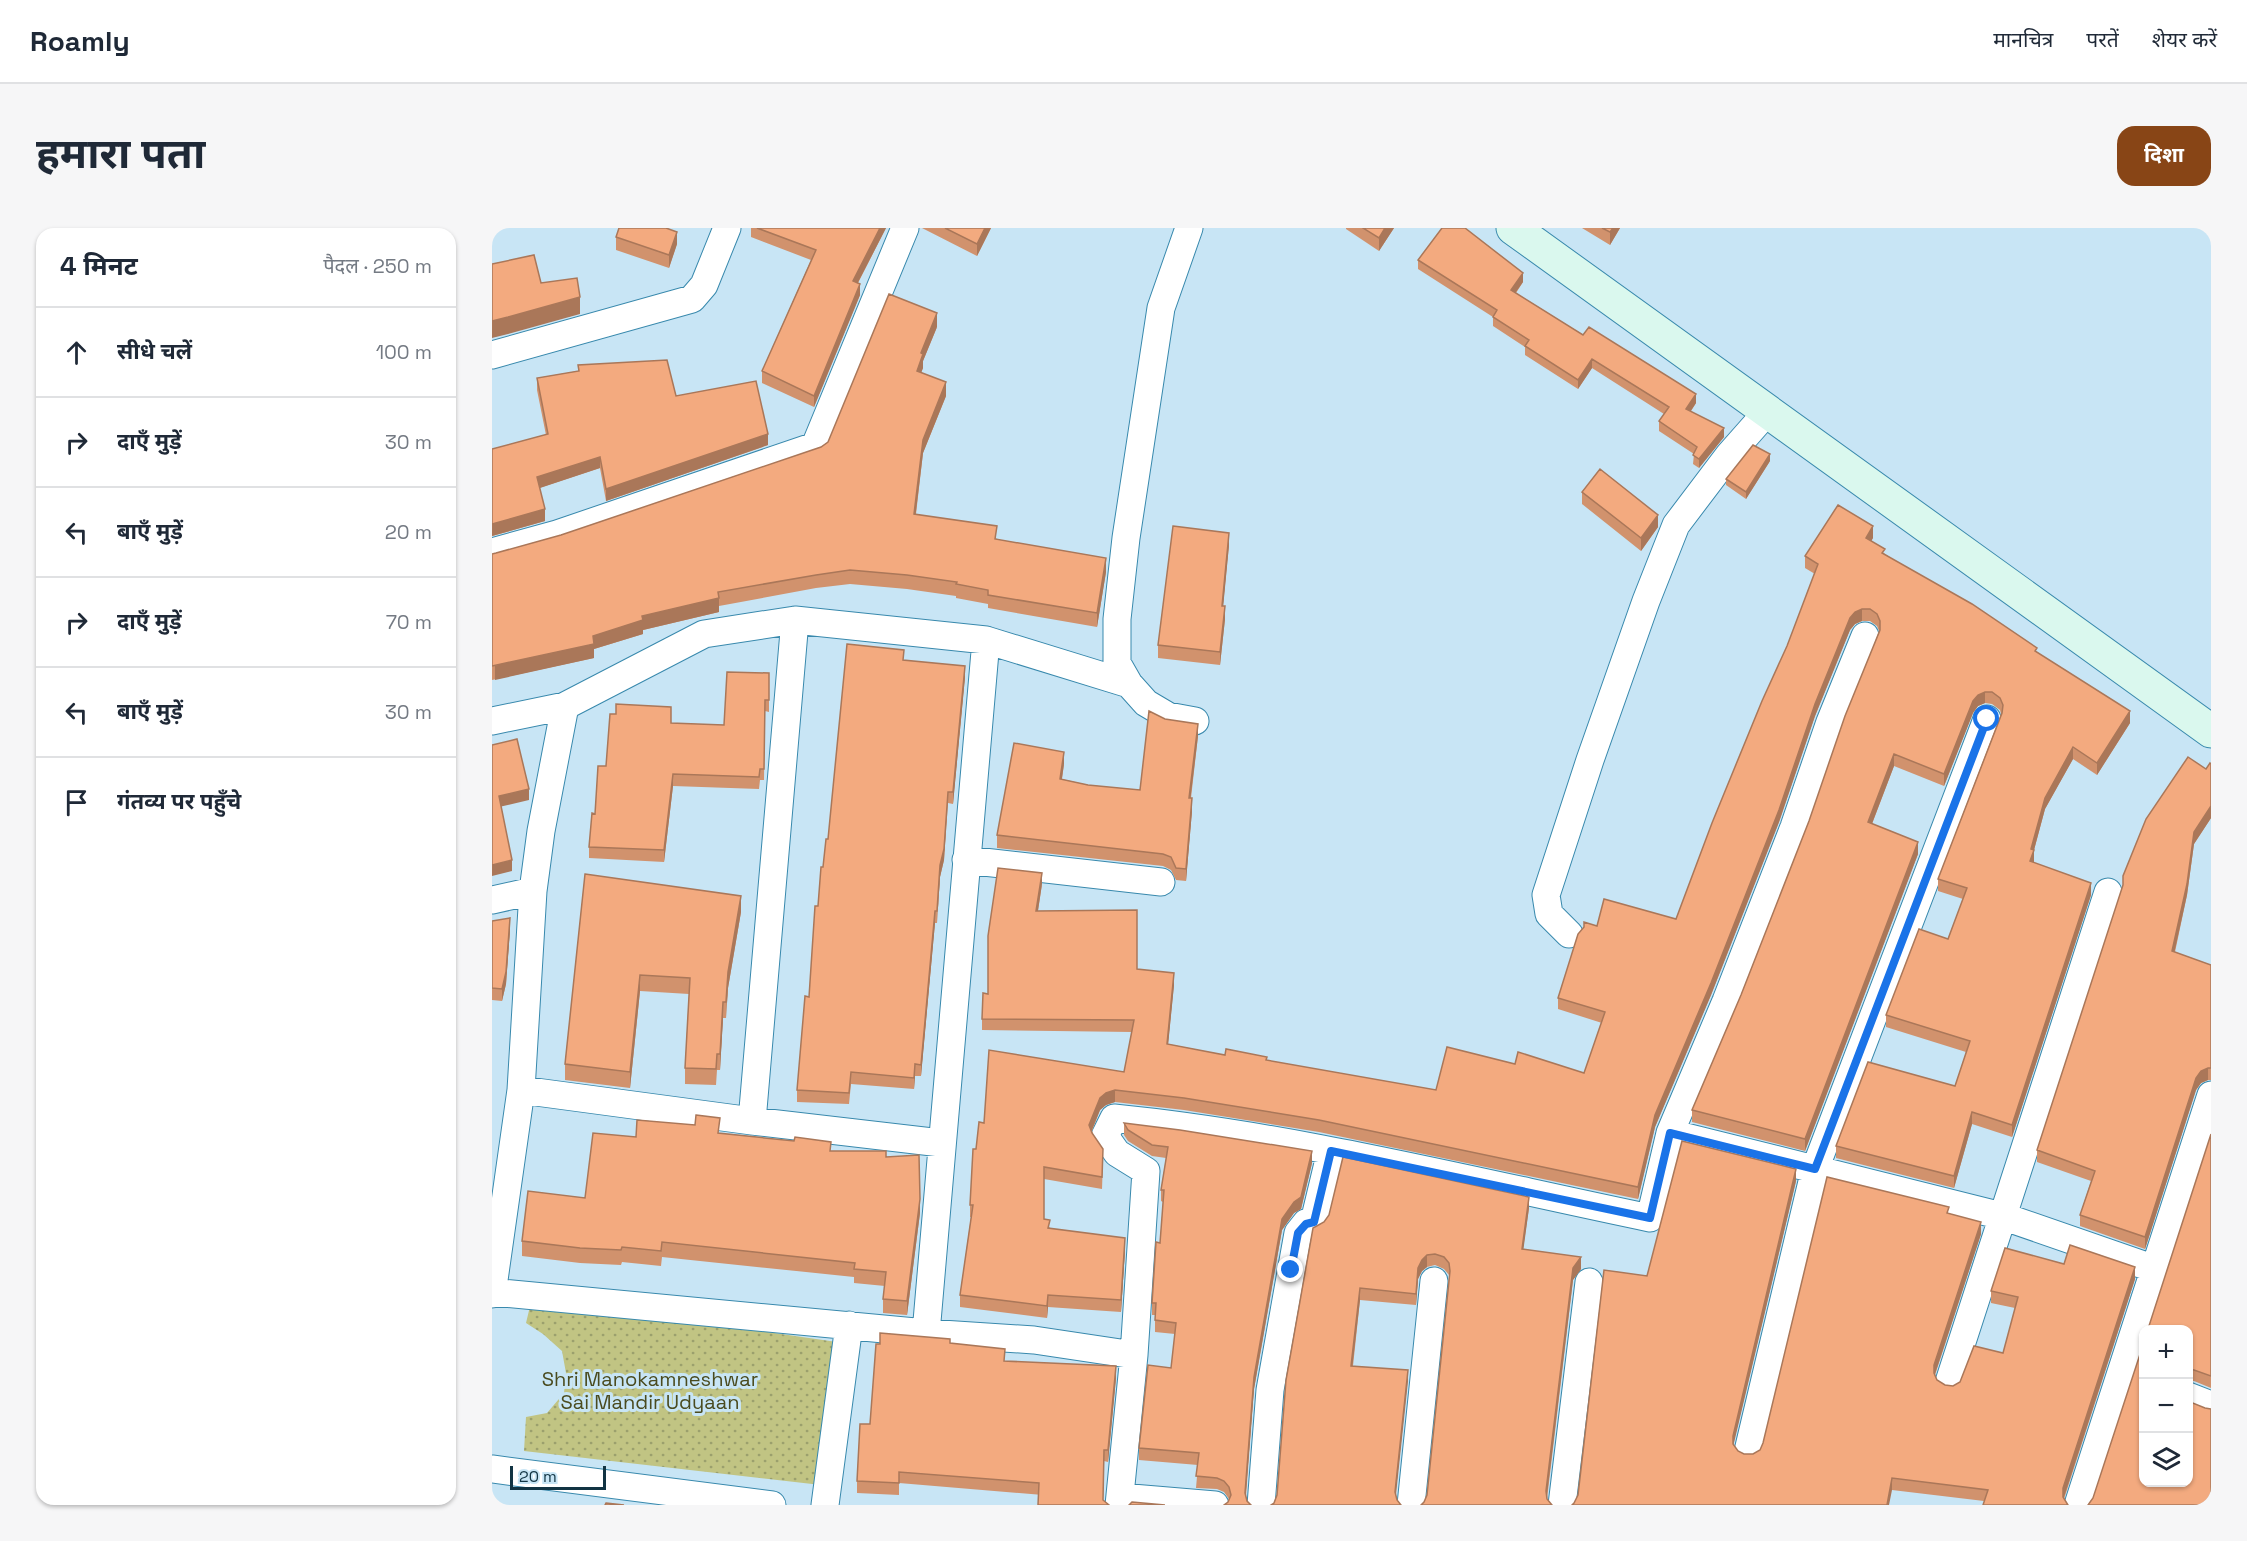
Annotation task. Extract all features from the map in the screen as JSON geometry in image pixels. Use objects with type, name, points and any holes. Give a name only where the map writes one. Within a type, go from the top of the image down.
[{"type":"street","points":[[492,355],[692,299],[704,285],[727,228]]},
{"type":"street","points":[[492,552],[556,534],[814,446],[905,228]]},
{"type":"street","points":[[1189,228],[1161,308],[1126,538],[1117,619],[1117,663],[1129,684],[1146,703],[1168,716],[1195,721]]},
{"type":"street","points":[[1513,228],[2211,731]]},
{"type":"street","points":[[1569,934],[1549,914],[1546,895],[1590,760],[1646,601],[1676,525],[1729,455],[1767,412]]},
{"type":"street","points":[[492,721],[565,706],[704,634],[795,620],[986,639],[1129,684]]},
{"type":"street","points":[[752,1121],[795,620]]},
{"type":"street","points":[[1215,1505],[1119,1501],[1134,1355],[1146,1171],[1117,1153],[1105,1136],[1114,1118],[1191,1125],[1331,1151],[1650,1218],[1670,1133],[1726,1001],[1794,827],[1830,722],[1866,636]]},
{"type":"street","points":[[926,1333],[986,639]]},
{"type":"street","points":[[565,706],[541,831],[533,891],[521,1090],[492,1293],[926,1333],[1034,1340],[1134,1355]]},
{"type":"street","points":[[1748,1451],[1815,1169],[1987,719]]},
{"type":"street","points":[[966,861],[1161,882]]},
{"type":"street","points":[[492,900],[533,891]]},
{"type":"street","points":[[1949,1382],[2108,892]]},
{"type":"street","points":[[521,1090],[752,1121],[941,1143]]},
{"type":"street","points":[[2078,1505],[2132,1376],[2154,1269],[2211,1095]]},
{"type":"street","points":[[1670,1133],[2002,1216],[2154,1269]]},
{"type":"street","points":[[1261,1505],[1270,1390],[1298,1233],[1306,1224],[1314,1222],[1331,1151]]},
{"type":"street","points":[[1411,1505],[1434,1281]]},
{"type":"street","points":[[1562,1505],[1589,1282]]},
{"type":"street","points":[[825,1505],[849,1325]]},
{"type":"street","points":[[2193,1398],[2211,1405]]},
{"type":"street","points":[[492,1469],[771,1505]]},
{"type":"green space","name":"Shri Manokamneshwar Sai Mandir Udyaan","points":[[532,1298],[837,1342],[821,1485],[524,1451],[526,1417],[547,1413],[564,1393],[566,1373],[562,1351],[526,1323]]},
{"type":"building","points":[[619,228],[666,228],[677,232],[669,255],[616,237]]},
{"type":"building","points":[[757,228],[880,228],[853,281],[860,284],[814,396],[762,371],[816,250]]},
{"type":"building","points":[[945,228],[985,228],[977,244]]},
{"type":"building","points":[[1363,228],[1385,228],[1379,238]]},
{"type":"building","points":[[1442,228],[1465,228],[1523,273],[1511,290],[1583,335],[1589,327],[1696,394],[1686,409],[1724,428],[1699,459],[1693,455],[1697,447],[1659,421],[1669,407],[1592,359],[1578,380],[1525,346],[1529,340],[1493,317],[1497,310],[1418,260]]},
{"type":"building","points":[[534,255],[541,283],[577,278],[580,297],[492,321],[492,264]]},
{"type":"building","points":[[889,294],[937,313],[921,353],[923,354],[917,371],[946,382],[923,440],[914,514],[997,526],[995,539],[1106,558],[1097,613],[988,595],[988,590],[956,584],[957,582],[850,570],[718,592],[719,598],[642,616],[643,620],[593,636],[594,644],[492,666],[492,554],[561,535],[821,447],[828,442]]},
{"type":"building","points":[[667,360],[676,396],[756,381],[768,434],[606,489],[600,457],[537,477],[545,509],[492,524],[492,449],[548,434],[537,378],[579,371],[578,365]]},
{"type":"building","points":[[1753,445],[1770,454],[1746,492],[1726,479]]},
{"type":"building","points":[[1600,469],[1658,515],[1641,538],[1582,492]]},
{"type":"building","points":[[1838,505],[1873,526],[1866,538],[1885,549],[1882,553],[1972,604],[2037,648],[2035,651],[2130,711],[2097,763],[2073,747],[2045,798],[2031,849],[2034,850],[2030,861],[2091,883],[2012,1125],[1972,1112],[1954,1176],[1836,1146],[1868,1062],[1955,1086],[1970,1041],[1886,1015],[1919,929],[1948,939],[1967,888],[1938,879],[2002,713],[2003,705],[2000,698],[1992,692],[1978,695],[1973,701],[1944,774],[1894,754],[1868,822],[1918,842],[1805,1139],[1692,1110],[1741,995],[1809,821],[1845,716],[1880,630],[1877,614],[1870,609],[1862,609],[1850,618],[1815,704],[1779,810],[1711,983],[1655,1115],[1638,1187],[1319,1120],[1184,1098],[1115,1090],[1100,1098],[1089,1125],[1103,1149],[1102,1177],[1044,1167],[1044,1219],[1050,1220],[1048,1228],[1125,1238],[1121,1300],[1048,1295],[1047,1306],[960,1295],[973,1205],[970,1205],[973,1149],[976,1149],[979,1122],[984,1123],[989,1050],[1124,1072],[1134,1020],[982,1019],[983,993],[988,994],[988,936],[998,868],[1042,873],[1036,911],[1137,910],[1137,969],[1174,973],[1167,1044],[1225,1055],[1226,1049],[1267,1057],[1266,1060],[1436,1090],[1447,1047],[1515,1064],[1518,1052],[1584,1073],[1605,1012],[1558,998],[1578,934],[1584,927],[1584,922],[1597,926],[1604,899],[1676,919],[1712,823],[1787,646],[1818,564],[1805,556]]},
{"type":"building","points":[[1173,526],[1229,533],[1220,652],[1158,645]]},
{"type":"building","points":[[847,644],[904,650],[903,660],[965,666],[953,792],[948,792],[921,1065],[915,1064],[914,1078],[851,1072],[849,1093],[797,1090],[805,996],[809,997],[815,906],[818,906],[821,867],[823,867],[826,839],[828,839]]},
{"type":"building","points":[[727,672],[769,673],[769,700],[765,700],[764,769],[760,769],[759,777],[673,774],[664,850],[589,847],[592,813],[595,814],[598,766],[606,766],[610,714],[616,714],[616,704],[671,707],[671,723],[724,725]]},
{"type":"building","points":[[1149,711],[1165,719],[1198,724],[1189,798],[1192,798],[1186,869],[1176,868],[1171,857],[1163,854],[997,835],[1014,743],[1064,752],[1060,779],[1088,785],[1140,790]]},
{"type":"building","points":[[517,739],[529,789],[499,796],[512,860],[492,865],[492,745]]},
{"type":"building","points":[[2188,757],[2206,769],[2211,764],[2211,806],[2194,832],[2187,884],[2172,951],[2211,965],[2211,1068],[2201,1071],[2196,1078],[2145,1237],[2080,1215],[2095,1171],[2037,1150],[2123,885],[2123,876],[2146,819]]},
{"type":"building","points":[[585,874],[741,896],[728,972],[726,1002],[723,1002],[720,1054],[717,1054],[716,1069],[685,1068],[690,978],[640,975],[630,1072],[565,1064]]},
{"type":"building","points":[[510,918],[506,972],[502,989],[492,988],[492,921]]},
{"type":"building","points":[[696,1115],[720,1118],[718,1133],[794,1141],[795,1137],[831,1142],[830,1151],[886,1151],[886,1157],[919,1155],[920,1199],[907,1301],[883,1299],[886,1272],[854,1269],[855,1263],[662,1242],[661,1251],[622,1247],[621,1250],[580,1248],[522,1241],[528,1191],[585,1198],[593,1133],[636,1137],[637,1120],[695,1125]]},
{"type":"building","points":[[1124,1123],[1312,1151],[1301,1197],[1294,1202],[1282,1219],[1254,1377],[1245,1493],[1251,1505],[1224,1505],[1231,1495],[1224,1481],[1196,1476],[1199,1453],[1139,1448],[1148,1365],[1171,1368],[1176,1323],[1155,1320],[1156,1303],[1152,1303],[1156,1242],[1160,1243],[1164,1190],[1161,1190],[1168,1147],[1152,1145],[1128,1130]]},
{"type":"building","points":[[2211,1134],[2211,1376],[2193,1370],[2193,1325],[2149,1325]]},
{"type":"building","points":[[1682,1141],[1796,1169],[1733,1436],[1733,1444],[1738,1451],[1744,1454],[1753,1454],[1760,1450],[1763,1443],[1827,1177],[1949,1207],[1947,1213],[1981,1222],[1934,1365],[1937,1380],[1945,1385],[1953,1386],[1960,1382],[1974,1346],[2003,1353],[2018,1297],[1991,1291],[2005,1248],[2064,1264],[2070,1245],[2135,1267],[2063,1488],[2063,1497],[2068,1505],[1983,1505],[1988,1490],[1892,1478],[1887,1505],[1572,1505],[1578,1495],[1604,1270],[1647,1276]]},
{"type":"building","points":[[1343,1157],[1529,1197],[1522,1249],[1581,1257],[1573,1268],[1546,1491],[1547,1499],[1552,1505],[1421,1505],[1427,1495],[1450,1271],[1449,1263],[1444,1257],[1435,1254],[1427,1255],[1418,1268],[1416,1294],[1360,1288],[1351,1366],[1408,1370],[1395,1492],[1401,1505],[1271,1505],[1277,1495],[1286,1380],[1313,1228],[1324,1222],[1329,1215]]},
{"type":"building","points":[[880,1333],[950,1339],[950,1343],[1005,1349],[1004,1361],[1116,1366],[1108,1450],[1104,1450],[1103,1500],[1109,1505],[1038,1505],[1039,1483],[899,1472],[899,1483],[857,1481],[860,1424],[870,1424],[876,1344],[880,1344]]},
{"type":"building","points":[[2139,1357],[2139,1487],[2193,1487],[2193,1403],[2211,1409],[2211,1505],[2088,1505],[2093,1498]]},
{"type":"building","points":[[1132,1502],[1165,1505],[1129,1505]]},
{"type":"route","points":[[1291,1270],[1298,1233],[1306,1224],[1314,1222],[1331,1151],[1650,1218],[1670,1133],[1815,1169],[1987,719]]}]
